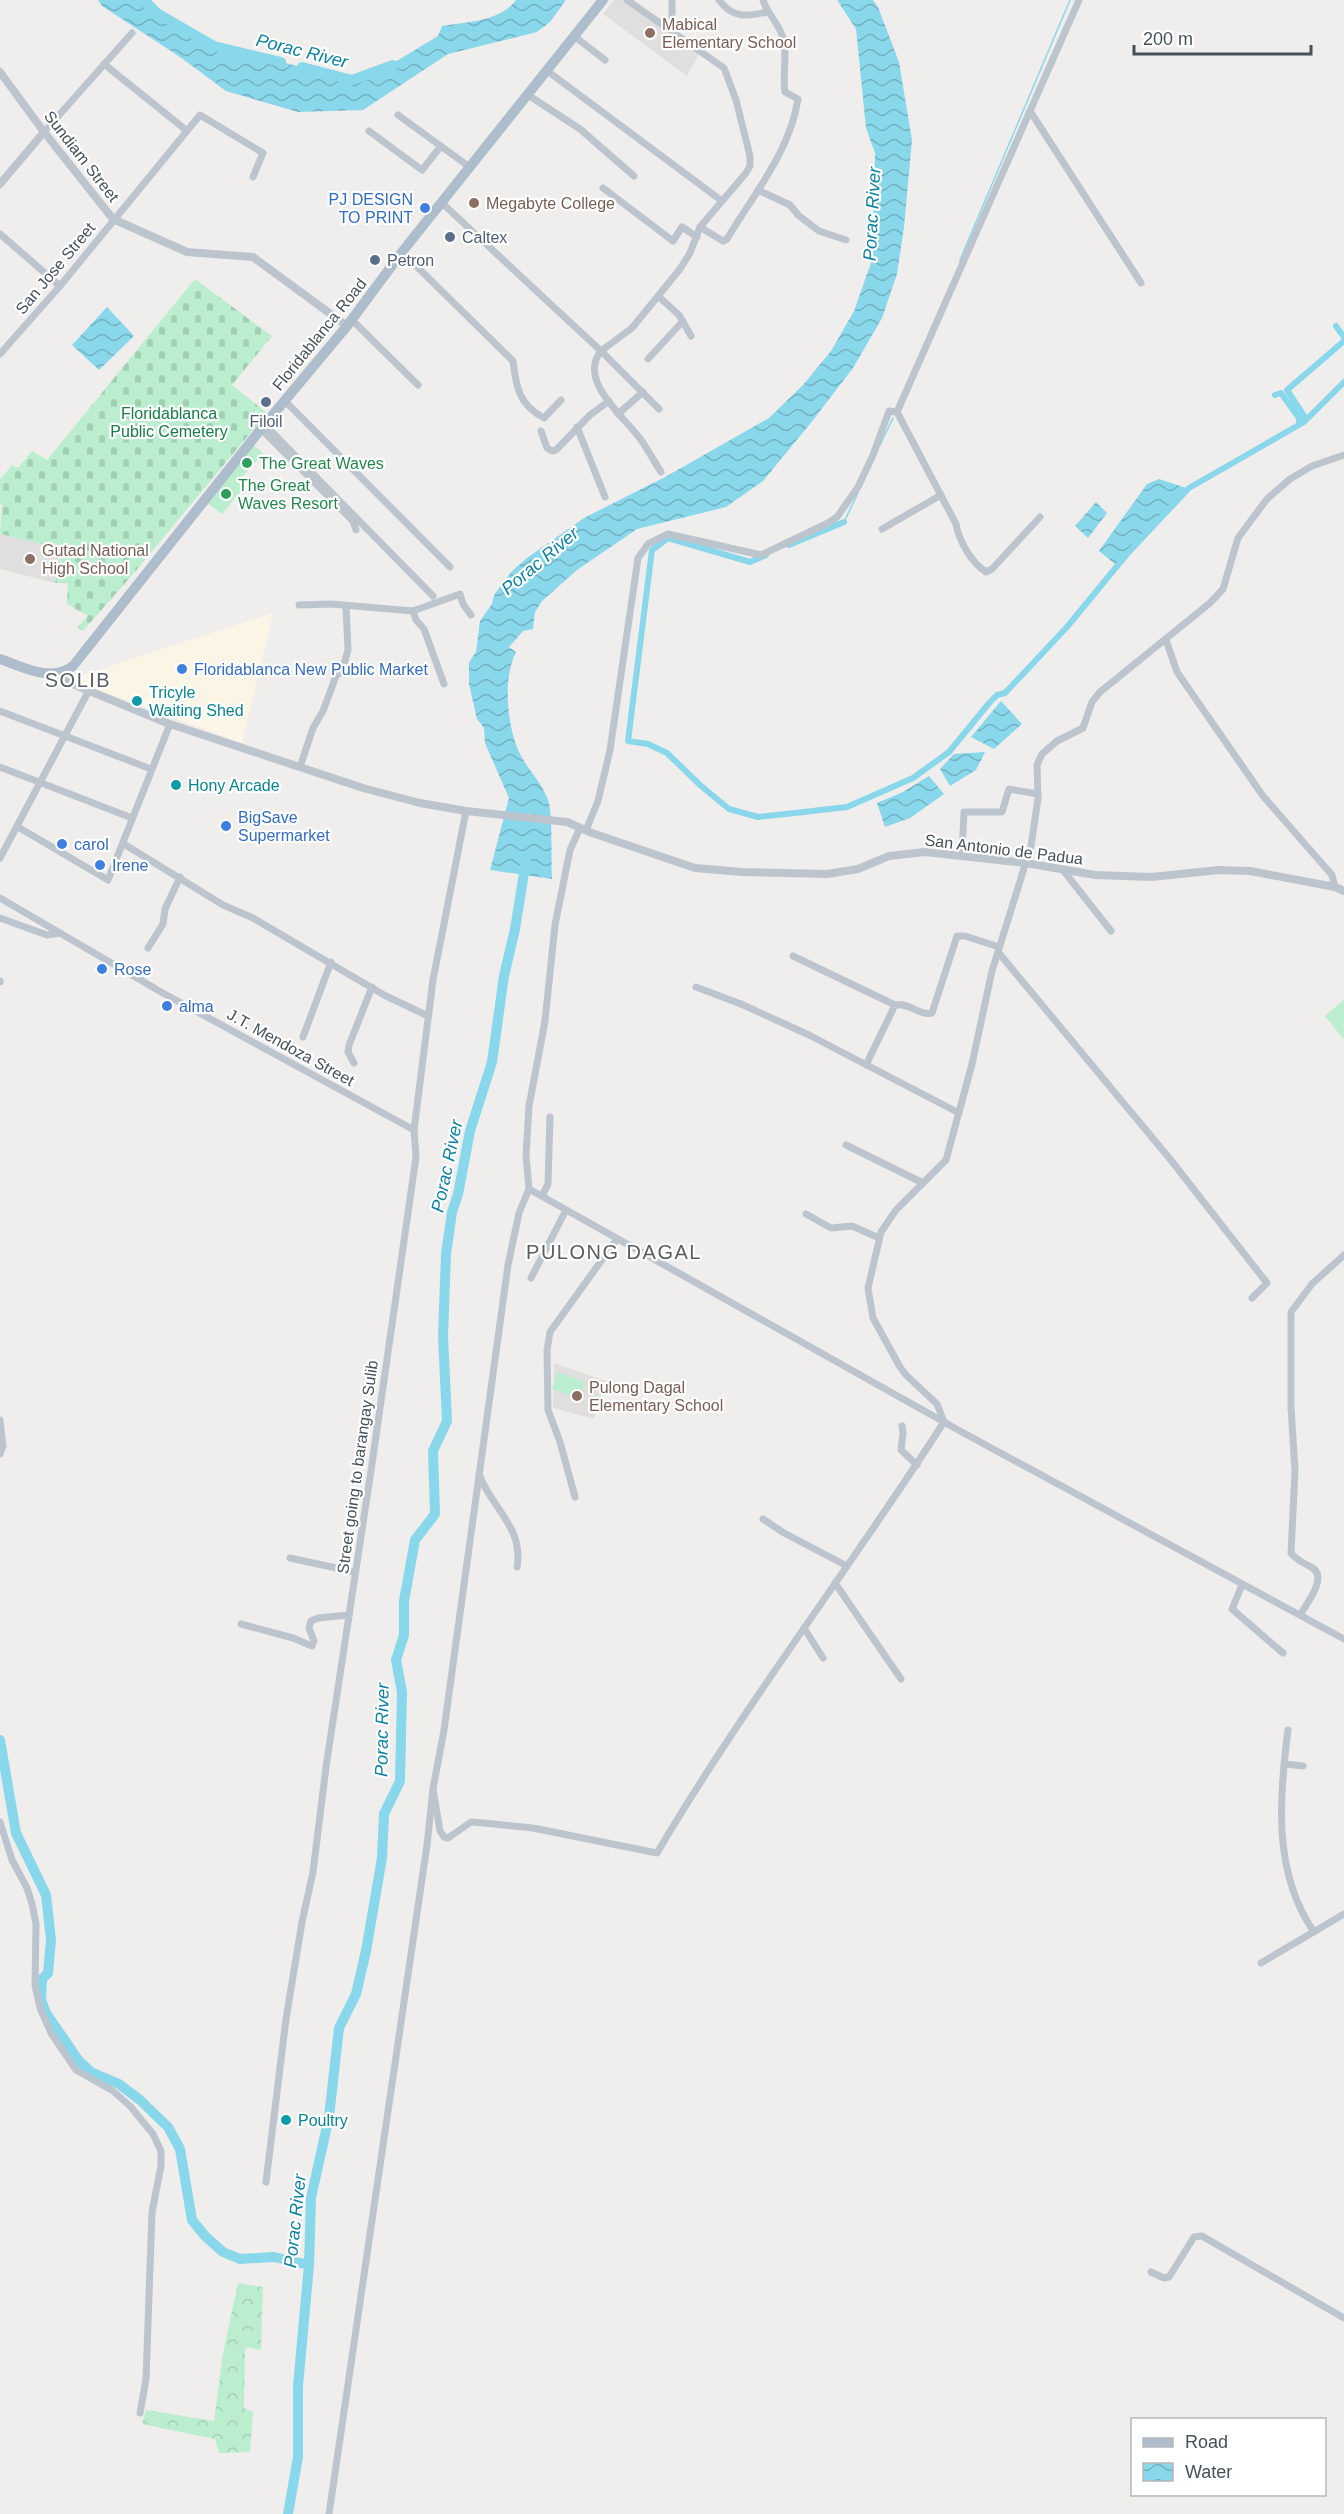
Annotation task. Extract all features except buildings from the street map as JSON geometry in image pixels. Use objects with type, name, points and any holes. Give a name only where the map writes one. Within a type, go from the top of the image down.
[{"type":"main road","name":"Floridablanca Road","points":[[51,675],[65,673],[73,666],[263,427],[350,323],[402,252],[603,0]]},
{"type":"main road","points":[[0,659],[51,675]]},
{"type":"street","points":[[627,0],[724,68],[736,100],[750,156],[750,166],[700,228],[680,269],[632,328],[601,351],[594,364],[596,382],[618,414],[641,439],[661,472]]},
{"type":"street","points":[[672,0],[672,30]]},
{"type":"street","points":[[719,0],[724,7],[738,15],[746,17],[766,12]]},
{"type":"street","points":[[700,228],[725,241],[758,190],[786,140],[798,99],[785,92],[785,45],[779,27],[766,12],[763,0]]},
{"type":"street","points":[[897,412],[1079,0]]},
{"type":"street","points":[[0,184],[132,33]]},
{"type":"street","points":[[574,36],[604,60]]},
{"type":"street","points":[[104,64],[186,130]]},
{"type":"street","points":[[546,70],[722,201]]},
{"type":"street","name":"Sundiam Street","points":[[0,72],[113,219],[187,252],[253,257],[350,323]]},
{"type":"street","points":[[528,94],[580,129],[634,176]]},
{"type":"street","points":[[1030,111],[1141,283]]},
{"type":"street","name":"San Jose Street","points":[[1,351],[60,286],[200,115],[263,153],[253,177]]},
{"type":"street","points":[[398,115],[471,168]]},
{"type":"street","points":[[369,131],[422,170],[441,146]]},
{"type":"street","points":[[603,188],[673,241],[682,227],[697,237]]},
{"type":"street","points":[[758,190],[790,205],[798,215],[819,231],[846,240]]},
{"type":"street","points":[[442,203],[601,351],[659,409]]},
{"type":"street","points":[[0,234],[60,286]]},
{"type":"street","points":[[402,252],[513,361],[515,385],[531,411],[544,418],[561,400]]},
{"type":"street","points":[[658,296],[674,309],[691,336]]},
{"type":"street","points":[[648,359],[683,321]]},
{"type":"street","points":[[350,323],[418,385]]},
{"type":"street","points":[[618,414],[643,392]]},
{"type":"street","points":[[285,401],[450,567]]},
{"type":"street","points":[[541,431],[547,448],[552,451],[556,450],[577,427],[609,402]]},
{"type":"street","points":[[329,2514],[427,1845],[432,1789],[444,1730],[508,1265],[519,1213],[529,1189],[526,1155],[529,1106],[545,1021],[555,925],[570,850],[598,801],[610,750],[638,558],[648,544],[668,534],[761,555],[828,523],[837,517],[858,487],[889,411],[897,412]]},
{"type":"street","points":[[897,412],[956,524],[958,535],[978,566],[986,572],[992,569],[1040,517]]},
{"type":"street","points":[[263,427],[353,520],[357,530]]},
{"type":"street","points":[[263,427],[433,596]]},
{"type":"street","points":[[577,427],[605,497]]},
{"type":"street","points":[[944,1422],[937,1404],[906,1375],[873,1318],[868,1288],[881,1232],[896,1210],[946,1160],[998,949],[1036,825],[1037,765],[1042,754],[1057,741],[1083,728],[1092,702],[1100,692],[1166,640],[1223,590],[1238,538],[1268,499],[1290,479],[1312,466],[1344,455]]},
{"type":"street","points":[[882,529],[941,495]]},
{"type":"street","points":[[299,605],[413,610],[460,594],[463,604],[471,615]]},
{"type":"street","points":[[300,767],[313,728],[323,711],[336,676],[342,671],[348,650],[346,606]]},
{"type":"street","points":[[413,610],[416,620],[424,629],[444,684]]},
{"type":"street","points":[[1166,640],[1177,672],[1263,796],[1332,875],[1335,887]]},
{"type":"street","name":"San Antonio de Padua","points":[[51,675],[170,724],[363,788],[420,803],[561,821],[695,868],[742,872],[826,874],[858,868],[890,856],[925,852],[1026,863],[1095,875],[1150,877],[1219,870],[1250,871],[1335,887],[1344,891]]},
{"type":"street","points":[[0,858],[3,842],[18,827],[88,692]]},
{"type":"street","points":[[0,711],[151,769]]},
{"type":"street","points":[[18,827],[108,880],[170,724]]},
{"type":"street","points":[[0,767],[132,818]]},
{"type":"street","points":[[962,855],[964,812],[1002,813],[1009,789],[1038,794]]},
{"type":"street","name":"Street going to barangay Sulib","points":[[266,2182],[286,2019],[313,1872],[416,1156],[414,1130],[433,980],[466,810]]},
{"type":"street","points":[[124,844],[223,905],[253,918],[414,1011],[428,1016]]},
{"type":"street","points":[[1063,870],[1111,931]]},
{"type":"street","points":[[148,948],[163,924],[165,909],[180,877]]},
{"type":"street","name":"J.T. Mendoza Street","points":[[0,898],[161,992],[414,1130]]},
{"type":"street","points":[[0,918],[46,935],[60,933]]},
{"type":"street","points":[[793,956],[895,1005],[905,1004],[926,1014],[932,1013],[957,936],[965,936],[998,949],[1268,1283],[1252,1298]]},
{"type":"street","points":[[303,1037],[331,962]]},
{"type":"street","points":[[354,1063],[348,1052],[349,1045],[372,987]]},
{"type":"street","points":[[696,987],[741,1004],[959,1113]]},
{"type":"street","points":[[866,1065],[895,1005]]},
{"type":"street","points":[[542,1196],[548,1184],[550,1117]]},
{"type":"street","points":[[846,1145],[923,1183]]},
{"type":"street","points":[[529,1189],[944,1422],[1344,1639]]},
{"type":"street","points":[[531,1278],[566,1210]]},
{"type":"street","points":[[806,1214],[831,1228],[852,1226],[879,1239]]},
{"type":"street","points":[[575,1497],[560,1442],[548,1410],[550,1332],[617,1239]]},
{"type":"street","points":[[1300,1614],[1315,1590],[1319,1577],[1316,1570],[1295,1558],[1292,1553],[1295,1471],[1291,1407],[1291,1312],[1312,1284],[1344,1256]]},
{"type":"street","points":[[0,1420],[3,1446],[0,1454]]},
{"type":"street","points":[[432,1789],[440,1831],[444,1837],[448,1838],[471,1822],[532,1828],[657,1853],[804,1628],[944,1422]]},
{"type":"street","points":[[902,1426],[901,1449],[916,1465]]},
{"type":"street","points":[[478,1471],[486,1492],[510,1522],[516,1536],[519,1555],[517,1567]]},
{"type":"street","points":[[763,1519],[784,1533],[847,1566]]},
{"type":"street","points":[[290,1558],[355,1572]]},
{"type":"street","points":[[835,1583],[901,1679]]},
{"type":"street","points":[[1242,1585],[1232,1609],[1283,1653]]},
{"type":"street","points":[[241,1624],[293,1638],[312,1646],[314,1641],[309,1624],[312,1621],[318,1618],[349,1615]]},
{"type":"street","points":[[804,1628],[823,1658]]},
{"type":"street","points":[[1288,1730],[1280,1816],[1284,1852],[1292,1891],[1302,1915],[1314,1932]]},
{"type":"street","points":[[1284,1764],[1303,1766]]},
{"type":"street","points":[[0,1822],[12,1860],[27,1888],[32,1904],[36,1924],[35,1985],[40,2008],[51,2033],[76,2070],[113,2091],[130,2106],[153,2134],[160,2151],[161,2166],[152,2212],[146,2379],[140,2413]]},
{"type":"street","points":[[1261,1963],[1344,1914]]},
{"type":"street","points":[[1151,2272],[1164,2278],[1169,2277],[1194,2237],[1202,2236],[1344,2318]]},
{"type":"shaded area","name":"Mabical Elementary School","points":[[614,0],[624,0],[700,52],[687,76],[603,14]]},
{"type":"shaded area","name":"Gutad National High School","points":[[0,534],[62,549],[55,583],[0,569]]},
{"type":"shaded area","name":"Floridablanca New Public Market","points":[[273,613],[242,743],[70,680],[137,657]]},
{"type":"shaded area","name":"Pulong Dagal Elementary School","points":[[554,1363],[606,1381],[594,1419],[553,1408]]},
{"type":"green space","name":"Floridablanca Public Cemetery","points":[[195,279],[272,336],[232,385],[267,413],[83,631],[77,627],[88,616],[67,604],[68,583],[55,583],[62,549],[0,534],[2,504],[0,504],[0,480],[12,465],[18,468],[32,451],[47,460]]},
{"type":"green space","name":"The Great Waves Resort","points":[[253,445],[263,453],[239,481],[245,486],[222,514],[207,503]]},
{"type":"green space","points":[[1344,1000],[1344,1040],[1325,1016]]},
{"type":"green space","points":[[558,1372],[585,1382],[579,1399],[552,1389]]},
{"type":"green space","points":[[238,2283],[263,2287],[261,2350],[245,2347],[244,2408],[253,2412],[250,2452],[219,2453],[215,2439],[142,2424],[146,2410],[214,2421],[223,2353]]},
{"type":"water","points":[[98,0],[140,0],[180,29],[228,53],[270,59],[343,78],[369,76],[438,36],[442,26],[492,17],[501,13],[516,0],[566,0],[550,22],[537,32],[448,54],[363,110],[298,112],[226,91],[180,57],[102,6]]},
{"type":"water","points":[[837,0],[873,0],[878,7],[899,62],[912,140],[897,274],[882,318],[853,368],[763,481],[726,507],[637,529],[577,570],[542,601],[535,612],[533,629],[523,631],[509,647],[516,652],[509,676],[508,690],[512,732],[521,756],[542,788],[550,807],[552,879],[490,870],[509,798],[485,743],[484,728],[477,719],[469,684],[469,662],[476,652],[480,621],[492,604],[494,595],[512,571],[527,558],[584,518],[667,476],[769,418],[803,385],[831,351],[854,311],[872,260],[875,153],[866,128],[856,29]]},
{"type":"water","points":[[107,307],[134,336],[99,370],[72,345]]},
{"type":"water","points":[[1159,479],[1186,488],[1115,564],[1099,551],[1147,484]]},
{"type":"water","points":[[1096,502],[1107,513],[1088,538],[1075,526]]},
{"type":"water","points":[[1001,701],[1022,724],[994,749],[971,737]]},
{"type":"water","points":[[985,752],[976,770],[950,786],[940,769],[954,754]]},
{"type":"water","points":[[929,776],[944,794],[910,818],[885,827],[877,803],[903,792]]},
{"type":"waterway","name":"Porac River","points":[[144,0],[157,13],[214,46],[281,62]]},
{"type":"waterway","points":[[960,260],[1070,0]]},
{"type":"waterway","name":"Porac River","points":[[302,67],[352,80],[393,65]]},
{"type":"waterway","points":[[1336,326],[1344,337]]},
{"type":"waterway","points":[[1306,419],[1287,390],[1344,341]]},
{"type":"waterway","points":[[766,555],[750,562],[668,538],[652,550],[628,741],[648,744],[667,753],[729,809],[758,817],[847,807],[913,778],[949,752],[990,702],[997,695],[1005,693],[1067,627],[1127,554],[1189,488],[1304,422],[1344,382]]},
{"type":"waterway","points":[[1275,395],[1281,393],[1299,418],[1299,424]]},
{"type":"waterway","points":[[880,445],[893,418]]},
{"type":"waterway","points":[[844,522],[858,493]]},
{"type":"waterway","points":[[789,545],[844,522]]},
{"type":"waterway","name":"Porac River","points":[[288,2514],[298,2457],[298,2386],[309,2265],[311,2198],[329,2117],[339,2028],[356,1994],[366,1951],[382,1858],[384,1814],[400,1781],[402,1692],[396,1660],[404,1635],[404,1601],[415,1540],[435,1514],[433,1451],[447,1421],[443,1336],[446,1254],[452,1212],[458,1194],[470,1131],[492,1062],[504,976],[515,929],[526,861]]},
{"type":"waterway","points":[[0,1740],[16,1833],[46,1895],[51,1940],[48,1973],[42,1979],[41,2000],[46,2013],[79,2061],[91,2072],[119,2084],[140,2100],[168,2127],[180,2149],[192,2220],[205,2236],[223,2252],[240,2259],[274,2257],[309,2265]]},
{"type":"place","name":"Mabical Elementary School","points":[[650,33]]},
{"type":"place","name":"Megabyte College","points":[[474,203]]},
{"type":"place","name":"PJ DESIGN TO PRINT","points":[[425,208]]},
{"type":"place","name":"Caltex","points":[[450,237]]},
{"type":"place","name":"Petron","points":[[375,260]]},
{"type":"place","name":"Filoil","points":[[266,402]]},
{"type":"place","name":"The Great Waves","points":[[247,463]]},
{"type":"place","name":"The Great Waves Resort","points":[[226,494]]},
{"type":"place","name":"Gutad National High School","points":[[30,559]]},
{"type":"place","name":"Floridablanca New Public Market","points":[[182,669]]},
{"type":"place","name":"Tricyle Waiting Shed","points":[[137,701]]},
{"type":"place","name":"Hony Arcade","points":[[176,785]]},
{"type":"place","name":"BigSave Supermarket","points":[[226,826]]},
{"type":"place","name":"carol","points":[[62,844]]},
{"type":"place","name":"Irene","points":[[100,865]]},
{"type":"place","name":"Rose","points":[[102,969]]},
{"type":"place","name":"alma","points":[[167,1006]]},
{"type":"place","name":"Pulong Dagal Elementary School","points":[[577,1396]]},
{"type":"place","name":"Poultry","points":[[286,2120]]},
{"type":"district","name":"SOLIB","points":[[78,680]]},
{"type":"district","name":"PULONG DAGAL","points":[[614,1252]]}]
